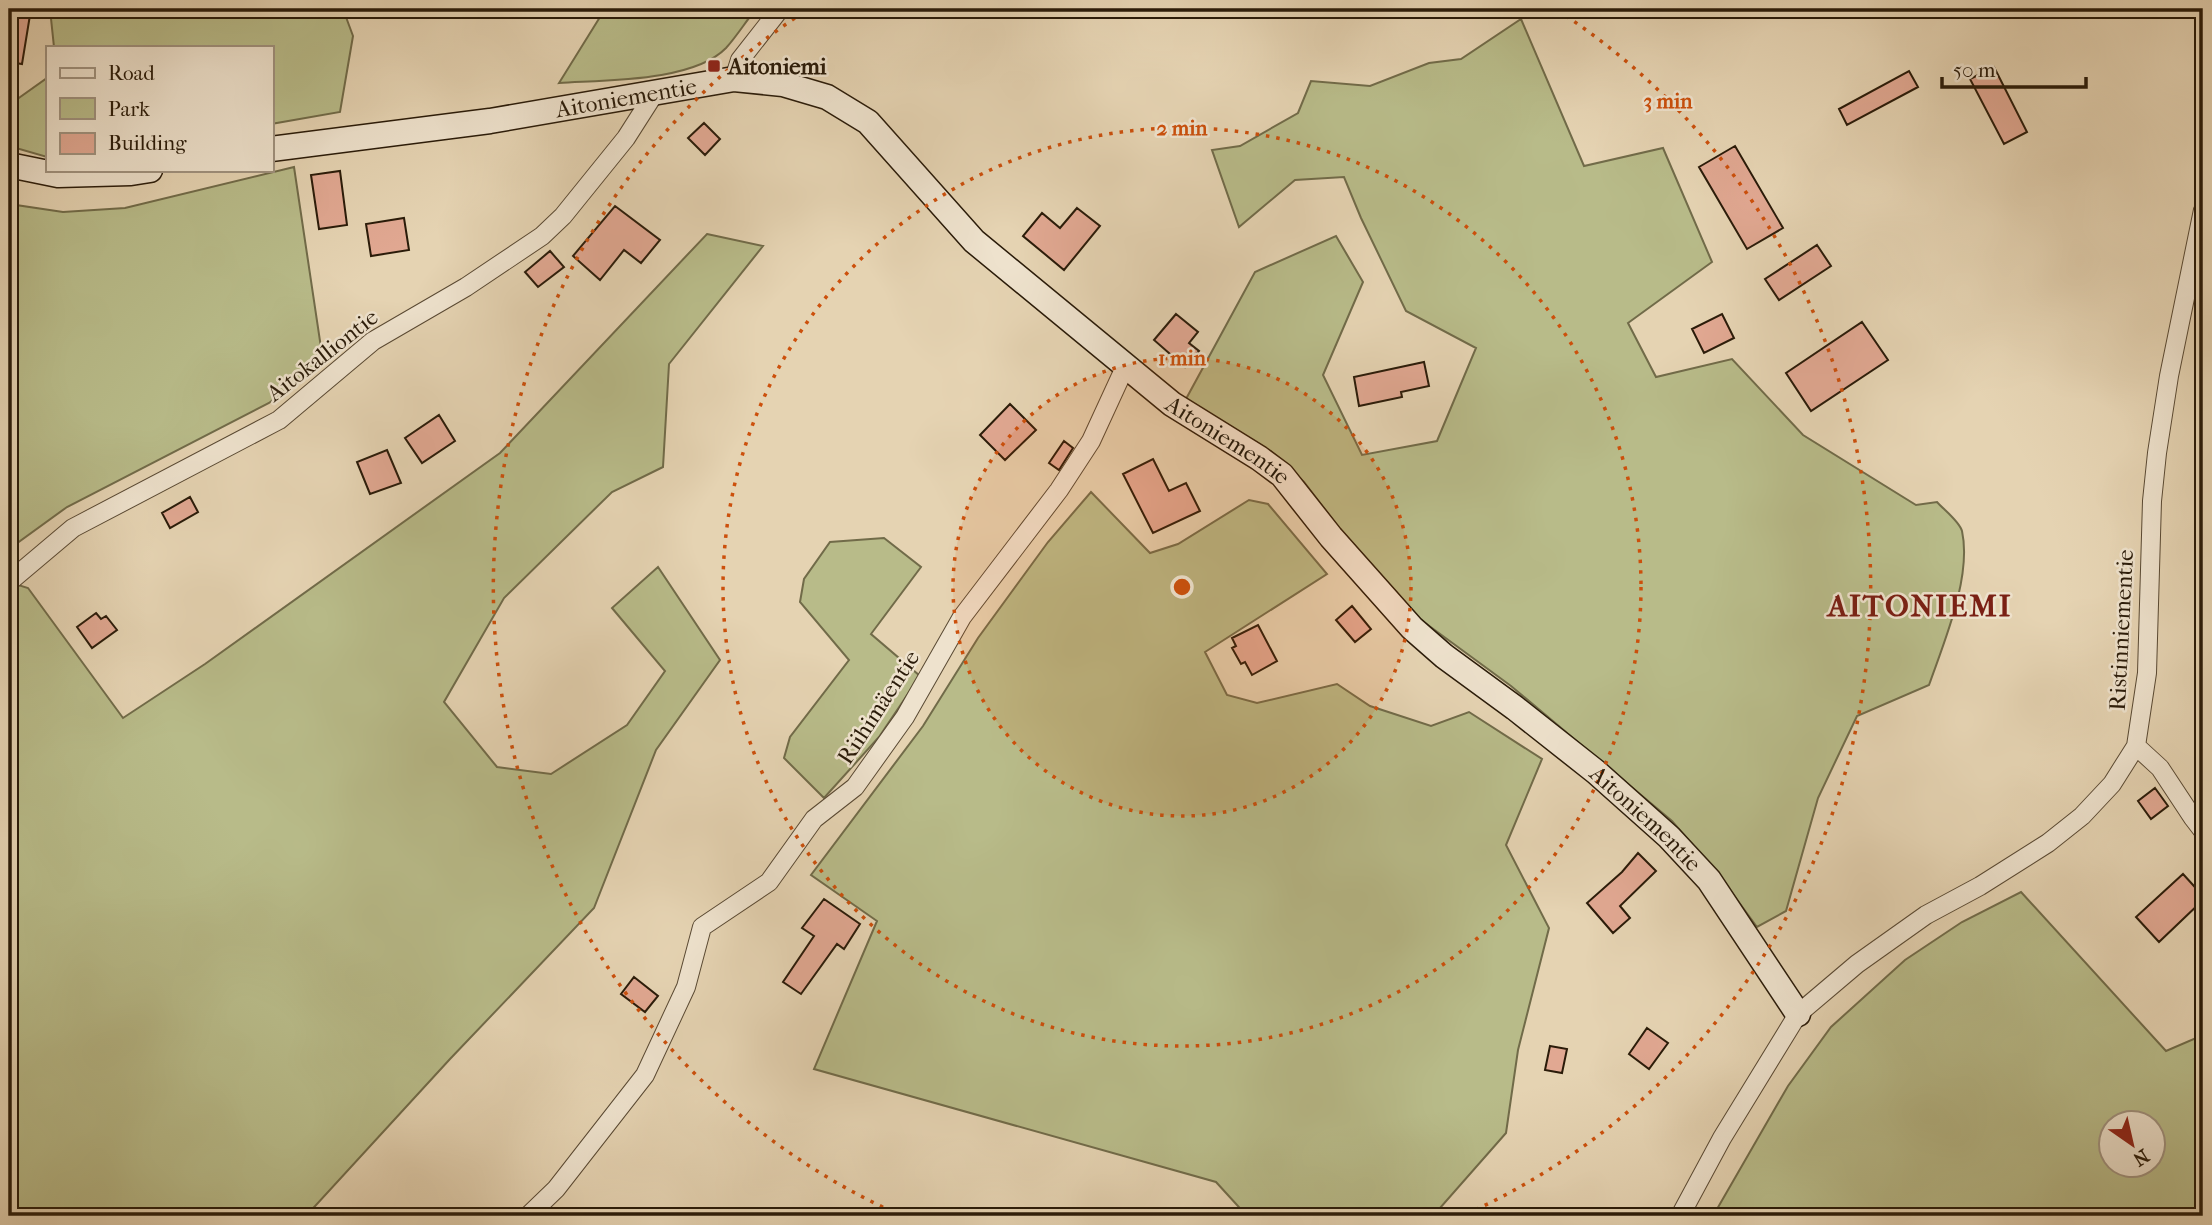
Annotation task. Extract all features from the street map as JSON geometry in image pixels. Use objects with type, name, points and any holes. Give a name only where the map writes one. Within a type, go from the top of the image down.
[{"type":"street","points":[[734,79],[740,60],[780,9]]},
{"type":"street","name":"Aitoniementie","points":[[273,149],[490,121],[734,79],[783,85],[827,97],[868,122],[974,240],[1172,404],[1282,475],[1331,537],[1412,628],[1444,656],[1596,772],[1668,837],[1709,880],[1798,1014]]},
{"type":"street","name":"Aitokalliontie","points":[[9,582],[73,528],[279,420],[373,341],[466,287],[542,236],[563,216],[626,138],[656,91]]},
{"type":"street","points":[[9,165],[58,175],[137,172]]},
{"type":"street","name":"Ristinniementie","points":[[1798,1014],[1857,964],[1926,915],[1980,886],[2048,843],[2074,823],[2112,784],[2136,746],[2147,673],[2152,501],[2157,453],[2203,210]]},
{"type":"street","name":"Riihimäentie","points":[[528,1216],[556,1189],[645,1075],[686,987],[702,927],[769,882],[814,819],[855,787],[905,717],[962,617],[1059,490],[1091,441],[1126,365]]},
{"type":"street","points":[[2136,746],[2160,768],[2203,831]]},
{"type":"street","points":[[1680,1216],[1722,1138],[1798,1014]]},
{"type":"green space","points":[[50,9],[343,9],[353,36],[340,112],[273,124],[273,46],[54,46]]},
{"type":"green space","points":[[605,9],[756,9],[726,48],[711,59],[692,67],[623,80],[559,83]]},
{"type":"green space","points":[[1521,19],[1584,166],[1663,148],[1712,262],[1628,323],[1656,377],[1732,359],[1803,435],[1916,505],[1937,502],[1962,531],[1964,549],[1960,589],[1949,630],[1929,685],[1857,716],[1818,798],[1786,911],[1757,927],[1719,875],[1672,821],[1511,686],[1417,617],[1345,536],[1304,482],[1269,450],[1186,399],[1255,272],[1336,236],[1363,282],[1323,375],[1362,455],[1437,441],[1476,348],[1406,311],[1344,177],[1295,180],[1239,227],[1212,150],[1240,146],[1298,113],[1311,81],[1370,86],[1429,63],[1461,59]]},
{"type":"green space","points":[[46,79],[46,157],[9,146],[9,105]]},
{"type":"green space","points":[[294,167],[323,361],[269,403],[67,507],[9,549],[9,204],[63,212],[125,208]]},
{"type":"green space","points":[[707,234],[763,246],[669,364],[663,467],[612,492],[504,598],[444,702],[497,767],[551,774],[627,725],[665,671],[612,608],[658,567],[720,660],[656,750],[594,908],[306,1216],[9,1216],[9,582],[28,588],[123,718],[205,664],[500,453]]},
{"type":"green space","points":[[1091,492],[1150,553],[1178,544],[1249,500],[1268,504],[1327,574],[1205,652],[1227,695],[1257,703],[1337,684],[1370,706],[1431,726],[1469,712],[1542,759],[1506,845],[1549,928],[1518,1050],[1506,1133],[1433,1216],[1247,1216],[1216,1182],[814,1069],[877,921],[811,875],[923,726],[978,638],[1048,542]]},
{"type":"green space","points":[[884,538],[921,567],[871,634],[920,676],[879,737],[824,798],[784,758],[790,737],[849,660],[800,602],[804,579],[830,542]]},
{"type":"green space","points":[[2021,892],[2166,1051],[2203,1035],[2203,1216],[1713,1216],[1788,1086],[1831,1027],[1905,960],[1962,922]]},
{"type":"building","points":[[9,12],[30,15],[22,64],[9,62]]},
{"type":"building","points":[[1994,67],[2027,132],[2004,144],[1970,79]]},
{"type":"building","points":[[1909,71],[1918,87],[1847,125],[1839,109]]},
{"type":"building","points":[[704,123],[720,139],[705,155],[688,138]]},
{"type":"building","points":[[1735,146],[1783,228],[1747,249],[1699,167]]},
{"type":"building","points":[[340,171],[347,225],[319,229],[311,175]]},
{"type":"building","points":[[615,206],[660,240],[641,263],[624,250],[600,280],[573,256]]},
{"type":"building","points":[[1077,208],[1100,226],[1064,270],[1023,236],[1042,213],[1060,228]]},
{"type":"building","points":[[404,218],[409,250],[371,256],[366,224]]},
{"type":"building","points":[[1817,245],[1831,266],[1779,300],[1765,279]]},
{"type":"building","points":[[550,251],[564,267],[538,287],[525,272]]},
{"type":"building","points":[[1176,314],[1198,332],[1189,343],[1199,351],[1185,367],[1154,340]]},
{"type":"building","points":[[1722,314],[1734,338],[1704,353],[1692,329]]},
{"type":"building","points":[[1862,322],[1888,360],[1811,411],[1786,373]]},
{"type":"building","points":[[1424,362],[1429,386],[1401,392],[1402,397],[1359,406],[1354,377]]},
{"type":"building","points":[[1010,404],[1036,430],[1005,460],[980,435]]},
{"type":"building","points":[[439,415],[455,441],[422,463],[405,438]]},
{"type":"building","points":[[1064,441],[1073,448],[1059,470],[1049,463]]},
{"type":"building","points":[[387,450],[401,483],[370,494],[357,462]]},
{"type":"building","points":[[1153,459],[1169,491],[1186,483],[1200,511],[1153,533],[1123,474]]},
{"type":"building","points":[[190,497],[198,512],[170,528],[162,513]]},
{"type":"building","points":[[1352,606],[1371,629],[1355,642],[1336,620]]},
{"type":"building","points":[[96,613],[101,619],[106,616],[117,630],[92,648],[77,627]]},
{"type":"building","points":[[1258,625],[1277,661],[1252,675],[1245,662],[1241,664],[1232,648],[1236,646],[1232,638]]},
{"type":"building","points":[[2155,788],[2168,806],[2151,819],[2138,801]]},
{"type":"building","points":[[1638,853],[1656,871],[1620,906],[1630,918],[1613,933],[1587,903],[1622,872]]},
{"type":"building","points":[[2183,874],[2203,896],[2203,900],[2159,942],[2136,917]]},
{"type":"building","points":[[824,899],[860,924],[844,949],[837,944],[801,994],[783,982],[814,936],[802,928]]},
{"type":"building","points":[[634,977],[658,996],[645,1012],[621,994]]},
{"type":"building","points":[[1647,1028],[1668,1043],[1649,1069],[1629,1054]]},
{"type":"building","points":[[1550,1046],[1567,1049],[1562,1073],[1545,1070]]},
{"type":"place","name":"Aitoniemi","points":[[714,66]]},
{"type":"district","name":"AITONIEMI","points":[[1920,606]]}]
